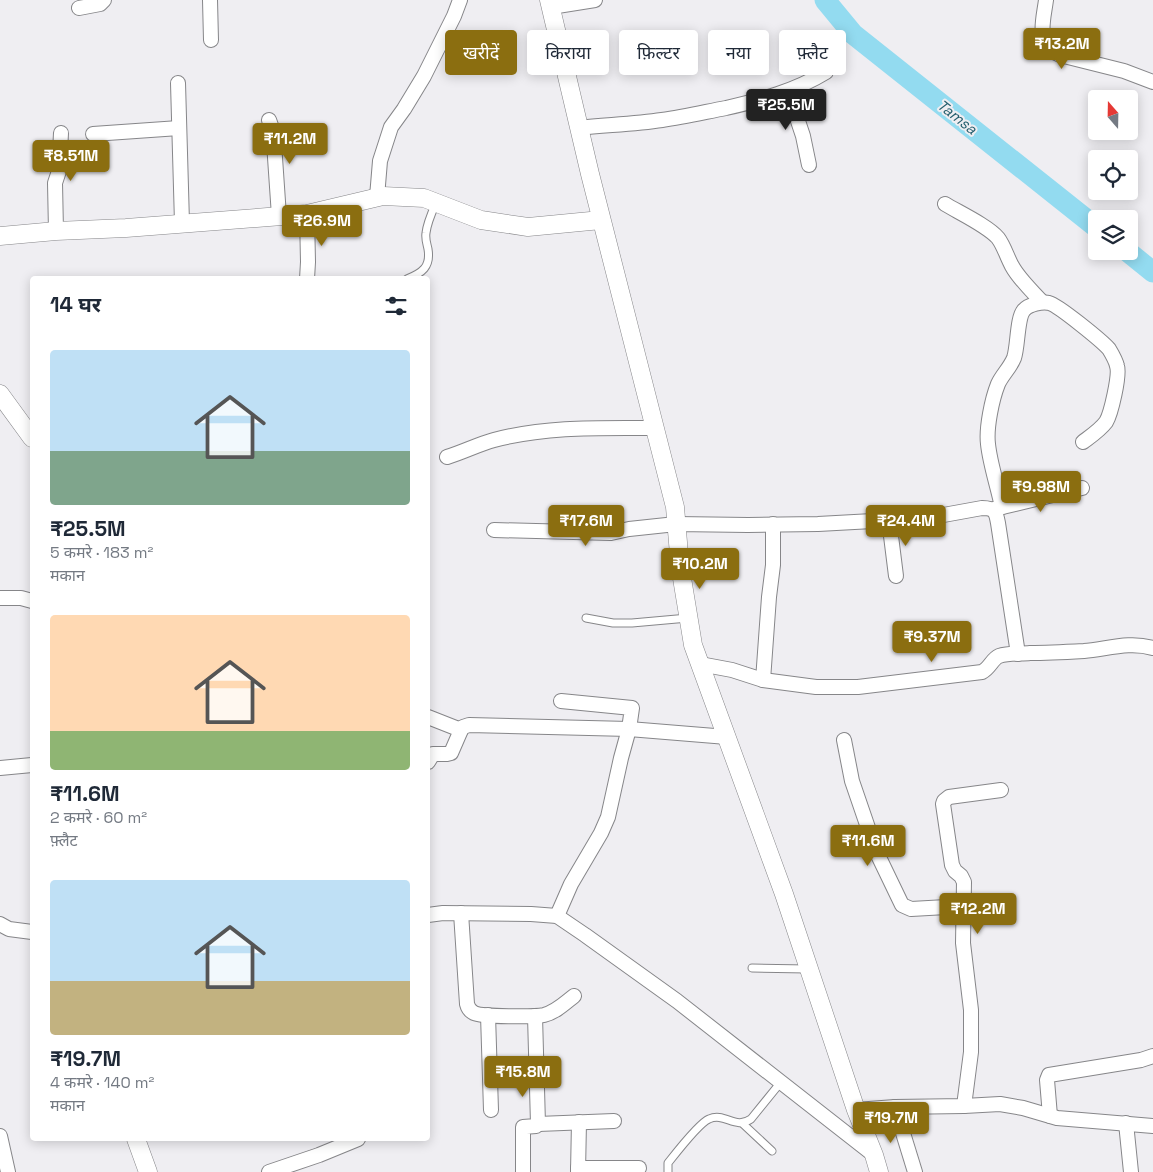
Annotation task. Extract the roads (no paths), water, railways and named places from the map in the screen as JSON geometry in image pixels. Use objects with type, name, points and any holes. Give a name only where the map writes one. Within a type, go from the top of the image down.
[{"type":"street","points":[[79,8],[100,4],[104,0]]},
{"type":"street","points":[[210,0],[211,40]]},
{"type":"street","points":[[377,197],[380,161],[390,127],[404,109],[424,76],[460,0]]},
{"type":"street","points":[[595,0],[550,3],[601,220],[674,507],[680,566],[693,645],[784,894],[856,1110],[879,1172]]},
{"type":"street","points":[[1046,0],[1042,35],[1046,45],[1052,51],[1060,55],[1124,71],[1153,82]]},
{"type":"street","points":[[579,128],[661,120],[748,103],[788,91],[821,75]]},
{"type":"street","points":[[178,83],[182,223]]},
{"type":"street","points":[[788,91],[803,136],[809,165]]},
{"type":"street","points":[[269,120],[274,143],[279,216]]},
{"type":"street","points":[[93,134],[179,128]]},
{"type":"street","points":[[56,231],[56,183],[59,171],[61,133]]},
{"type":"street","points":[[0,236],[306,214],[383,196],[424,198],[481,220],[528,227],[601,220]]},
{"type":"street","points":[[944,204],[990,231],[998,238],[1013,267],[1042,302]]},
{"type":"street","points":[[306,214],[308,276]]},
{"type":"street","points":[[1018,654],[996,515],[998,508],[988,443],[992,403],[999,381],[1014,358],[1022,312],[1028,307],[1042,302],[1055,305],[1068,314],[1108,349],[1118,368],[1111,410],[1106,421],[1098,431],[1084,442]]},
{"type":"street","points":[[0,394],[30,435]]},
{"type":"street","points":[[447,457],[486,442],[520,435],[572,428],[654,428]]},
{"type":"street","points":[[494,530],[611,533],[676,524],[818,524],[888,520],[938,516],[982,508],[998,508],[1082,488]]},
{"type":"street","points":[[888,520],[896,576]]},
{"type":"street","points":[[763,680],[769,597],[774,565],[773,524]]},
{"type":"street","points":[[0,598],[21,598],[30,600]]},
{"type":"street","points":[[700,664],[732,670],[763,680],[816,687],[858,687],[982,672],[999,656],[1086,651],[1135,644],[1153,648]]},
{"type":"street","points":[[557,916],[571,884],[605,826],[629,729],[632,708],[561,701]]},
{"type":"street","points":[[430,718],[461,730]]},
{"type":"street","points":[[430,759],[433,754],[447,754],[451,752],[461,730],[469,725],[629,729],[727,737]]},
{"type":"street","points":[[844,740],[852,781],[876,851],[902,905],[911,909],[964,906]]},
{"type":"street","points":[[0,768],[30,764]]},
{"type":"street","points":[[964,1106],[971,1052],[971,1018],[964,942],[964,882],[952,865],[943,804],[949,798],[1001,790]]},
{"type":"street","points":[[460,913],[466,1004],[473,1013],[488,1015],[544,1015],[556,1010],[574,996]]},
{"type":"street","points":[[430,915],[460,913],[557,916],[677,1001],[874,1155]]},
{"type":"street","points":[[0,924],[9,929],[30,932]]},
{"type":"street","points":[[488,1015],[491,1110]]},
{"type":"street","points":[[535,1016],[538,1124]]},
{"type":"street","points":[[1050,1116],[1047,1080],[1049,1075],[1140,1060],[1153,1056]]},
{"type":"street","points":[[856,1110],[1000,1104],[1011,1105],[1057,1118],[1153,1126]]},
{"type":"street","points":[[895,1107],[915,1172]]},
{"type":"street","points":[[523,1172],[522,1130],[524,1126],[614,1121]]},
{"type":"street","points":[[578,1122],[578,1170],[639,1168]]},
{"type":"street","points":[[1126,1123],[1131,1172]]},
{"type":"street","points":[[0,1136],[8,1172]]},
{"type":"street","points":[[137,1141],[148,1172]]},
{"type":"street","points":[[269,1172],[353,1141]]},
{"type":"lane","points":[[414,276],[426,267],[429,260],[426,235],[436,203]]},
{"type":"lane","points":[[586,618],[613,623],[632,623],[688,618]]},
{"type":"lane","points":[[752,968],[809,969]]},
{"type":"lane","points":[[668,1172],[668,1162],[702,1123],[717,1117],[737,1123],[751,1119],[780,1082]]},
{"type":"lane","points":[[742,1123],[772,1151]]},
{"type":"waterway","name":"Tamsa","points":[[825,0],[853,34],[1088,221]]},
{"type":"waterway","name":"Tamsa","points":[[1138,260],[1153,272]]}]
